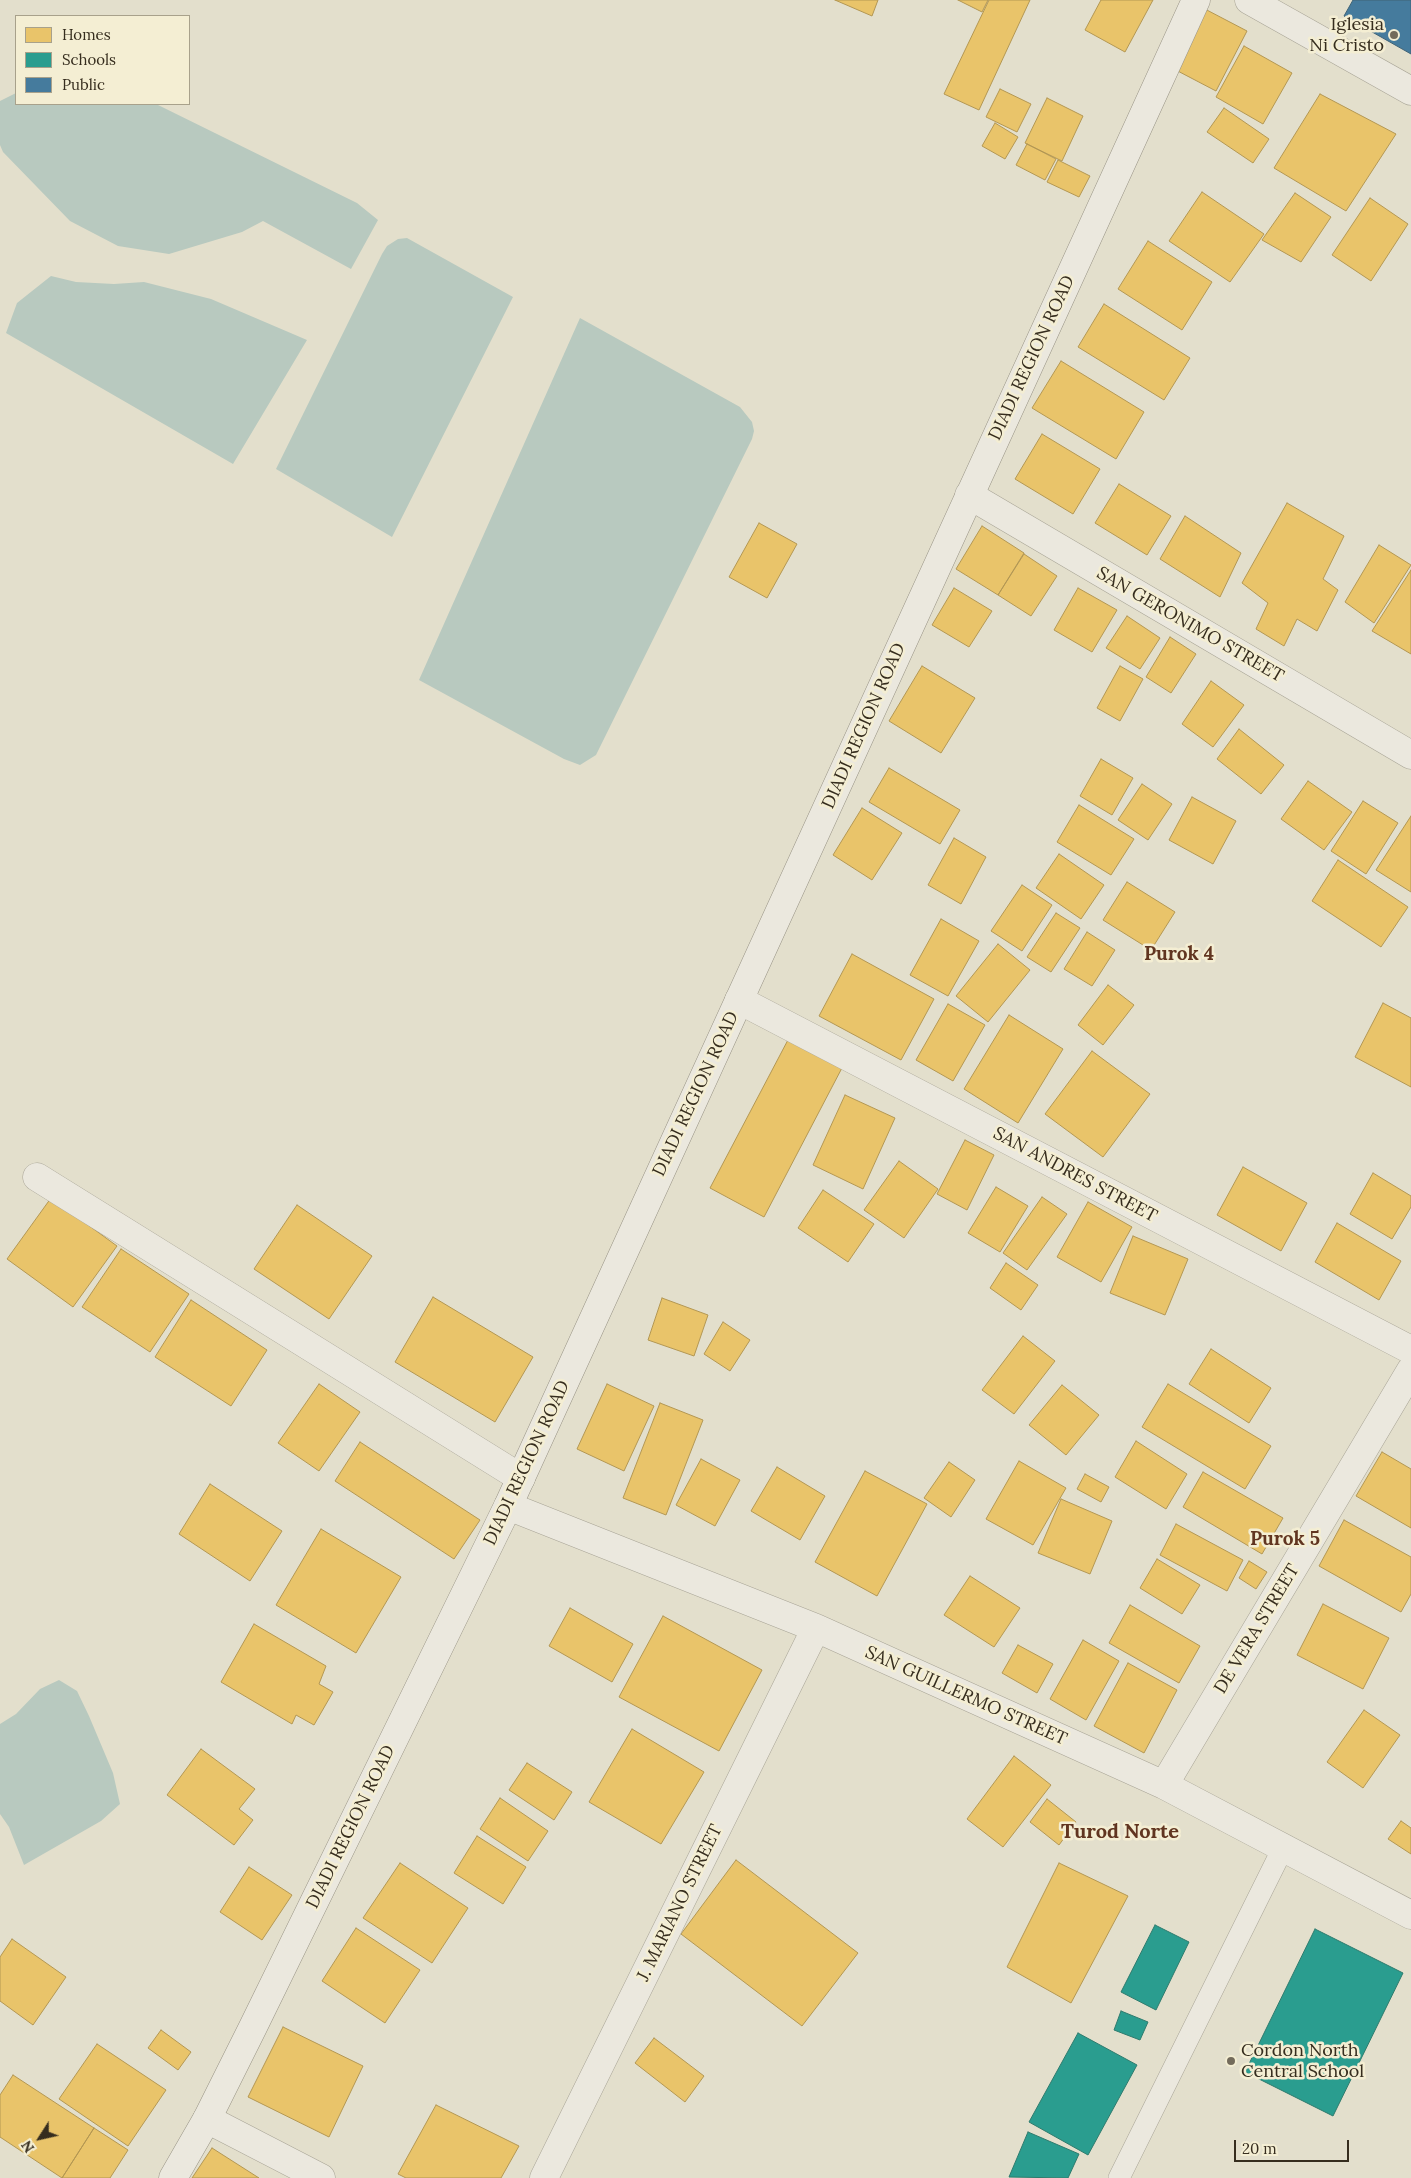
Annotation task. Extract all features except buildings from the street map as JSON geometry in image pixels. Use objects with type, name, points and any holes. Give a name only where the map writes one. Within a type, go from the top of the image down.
[{"type":"street","name":"DIADI REGION ROAD","points":[[173,2178],[207,2119],[508,1506],[1196,0]]},
{"type":"street","points":[[1249,0],[1411,91]]},
{"type":"street","name":"SAN GERONIMO STREET","points":[[969,495],[1411,755]]},
{"type":"street","name":"SAN ANDRES STREET","points":[[739,1000],[1411,1350]]},
{"type":"street","points":[[37,1177],[521,1478]]},
{"type":"street","name":"DE VERA STREET","points":[[1164,1785],[1411,1370]]},
{"type":"street","name":"SAN GUILLERMO STREET","points":[[508,1506],[816,1628],[1164,1785],[1411,1915]]},
{"type":"street","name":"J. MARIANO STREET","points":[[544,2178],[816,1628]]},
{"type":"street","points":[[207,2119],[322,2178]]},
{"type":"lane","points":[[1119,2178],[1283,1848]]},
{"type":"shaded area","points":[[15,94],[15,105],[158,105],[357,203],[378,220],[351,269],[263,221],[242,232],[169,254],[118,246],[70,221],[3,152],[0,145],[0,101]]},
{"type":"shaded area","points":[[407,238],[513,297],[392,537],[276,469],[382,254],[387,246],[398,239]]},
{"type":"shaded area","points":[[51,276],[76,282],[114,284],[144,282],[211,299],[307,340],[233,464],[6,333],[17,303]]},
{"type":"shaded area","points":[[580,318],[740,407],[752,422],[754,431],[752,439],[596,755],[580,765],[564,759],[419,680]]},
{"type":"shaded area","points":[[59,1680],[77,1691],[113,1773],[120,1804],[101,1821],[24,1865],[9,1827],[0,1814],[0,1724],[16,1714],[40,1689]]},
{"type":"place","name":"Iglesia Ni Cristo","points":[[1394,35]]},
{"type":"place","name":"Cordon North Central School","points":[[1231,2061]]},
{"type":"district","name":"Purok 4","points":[[1179,955]]},
{"type":"district","name":"Purok 5","points":[[1285,1540]]},
{"type":"district","name":"Turod Norte","points":[[1120,1832]]}]
